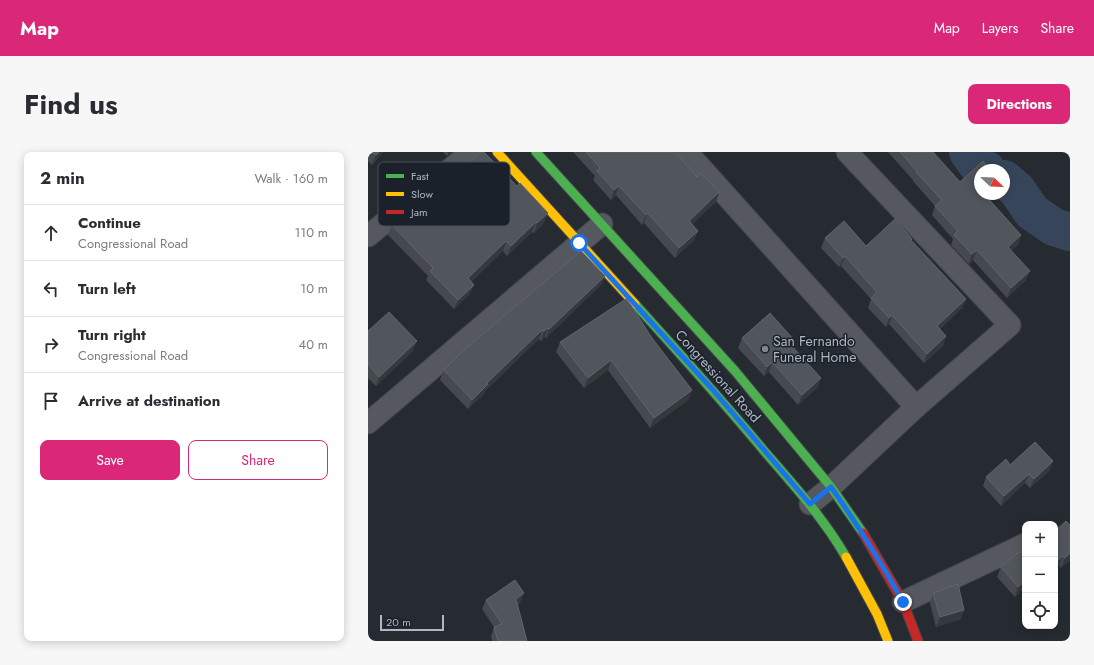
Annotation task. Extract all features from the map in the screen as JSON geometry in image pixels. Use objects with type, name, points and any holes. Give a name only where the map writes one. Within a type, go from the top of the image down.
[{"type":"main road","name":"Congressional Road","points":[[497,152],[506,162]]},
{"type":"main road","name":"Congressional Road","points":[[536,152],[735,371],[831,487],[863,533],[903,602],[918,641]]},
{"type":"main road","name":"Congressional Road","points":[[510,166],[713,390],[810,504],[835,538],[854,570],[877,614],[888,641]]},
{"type":"street","points":[[458,162],[470,152]]},
{"type":"street","points":[[686,152],[916,407]]},
{"type":"street","points":[[810,504],[831,487],[916,407],[1010,326],[847,152]]},
{"type":"street","points":[[368,423],[602,224]]},
{"type":"street","points":[[368,236],[380,226]]},
{"type":"street","points":[[903,602],[1022,545]]},
{"type":"building","points":[[372,152],[379,152],[376,155]]},
{"type":"building","points":[[481,152],[484,152],[494,162],[469,162]]},
{"type":"building","points":[[586,152],[675,152],[697,177],[701,173],[719,192],[689,221],[698,231],[679,248],[648,213],[646,215],[619,186],[614,190],[597,171],[600,168]]},
{"type":"building","points":[[900,152],[933,152],[960,182],[974,169],[974,200],[990,200],[1021,235],[1008,247],[1030,271],[1011,288],[977,250],[972,254],[954,235],[958,231],[935,206],[942,200],[916,172],[917,171]]},
{"type":"building","points":[[510,179],[517,186],[520,183],[548,213],[537,223],[536,222],[511,246],[506,241],[468,278],[474,285],[458,300],[430,271],[433,268],[393,226],[510,226]]},
{"type":"building","points":[[895,219],[912,239],[911,240],[966,299],[937,326],[946,336],[927,354],[892,315],[889,318],[871,298],[877,292],[845,256],[843,258],[825,238],[844,221],[866,246]]},
{"type":"building","points":[[581,251],[605,276],[549,329],[548,328],[544,331],[542,330],[487,383],[488,384],[472,400],[444,370],[464,350]]},
{"type":"building","points":[[626,299],[652,338],[692,390],[654,418],[611,360],[588,378],[560,342]]},
{"type":"building","points":[[389,312],[417,341],[379,377],[368,364],[368,331]]},
{"type":"building","points":[[770,313],[795,341],[791,345],[821,378],[802,395],[772,362],[767,367],[742,338]]},
{"type":"building","points":[[1035,442],[1053,461],[1034,479],[1029,474],[1004,496],[986,477],[1006,459],[1010,465]]},
{"type":"building","points":[[1066,521],[1070,525],[1070,553],[1065,558],[1063,556],[1058,560],[1058,557],[1058,528]]},
{"type":"building","points":[[1021,551],[1022,552],[1022,584],[1018,587],[1001,567]]},
{"type":"building","points":[[515,580],[524,593],[516,599],[527,641],[498,641],[494,627],[502,624],[486,600]]},
{"type":"building","points":[[958,584],[964,610],[940,617],[933,593]]},
{"type":"waterway","points":[[968,152],[977,164]]},
{"type":"waterway","points":[[1010,184],[1017,190],[1032,212],[1054,227],[1070,232]]},
{"type":"traffic: fast","points":[[536,152],[735,371],[831,487],[863,533]]},
{"type":"traffic: fast","points":[[635,304],[798,490],[828,529],[846,557]]},
{"type":"traffic: slow","points":[[497,152],[506,162]]},
{"type":"traffic: slow","points":[[510,166],[635,304]]},
{"type":"traffic: slow","points":[[846,557],[877,614],[888,641]]},
{"type":"traffic: jam","points":[[863,533],[903,602],[918,641]]},
{"type":"place","name":"San Fernando Funeral Home","points":[[765,349]]},
{"type":"route","points":[[579,243],[713,390],[810,504],[831,487],[860,528],[903,602]]}]
